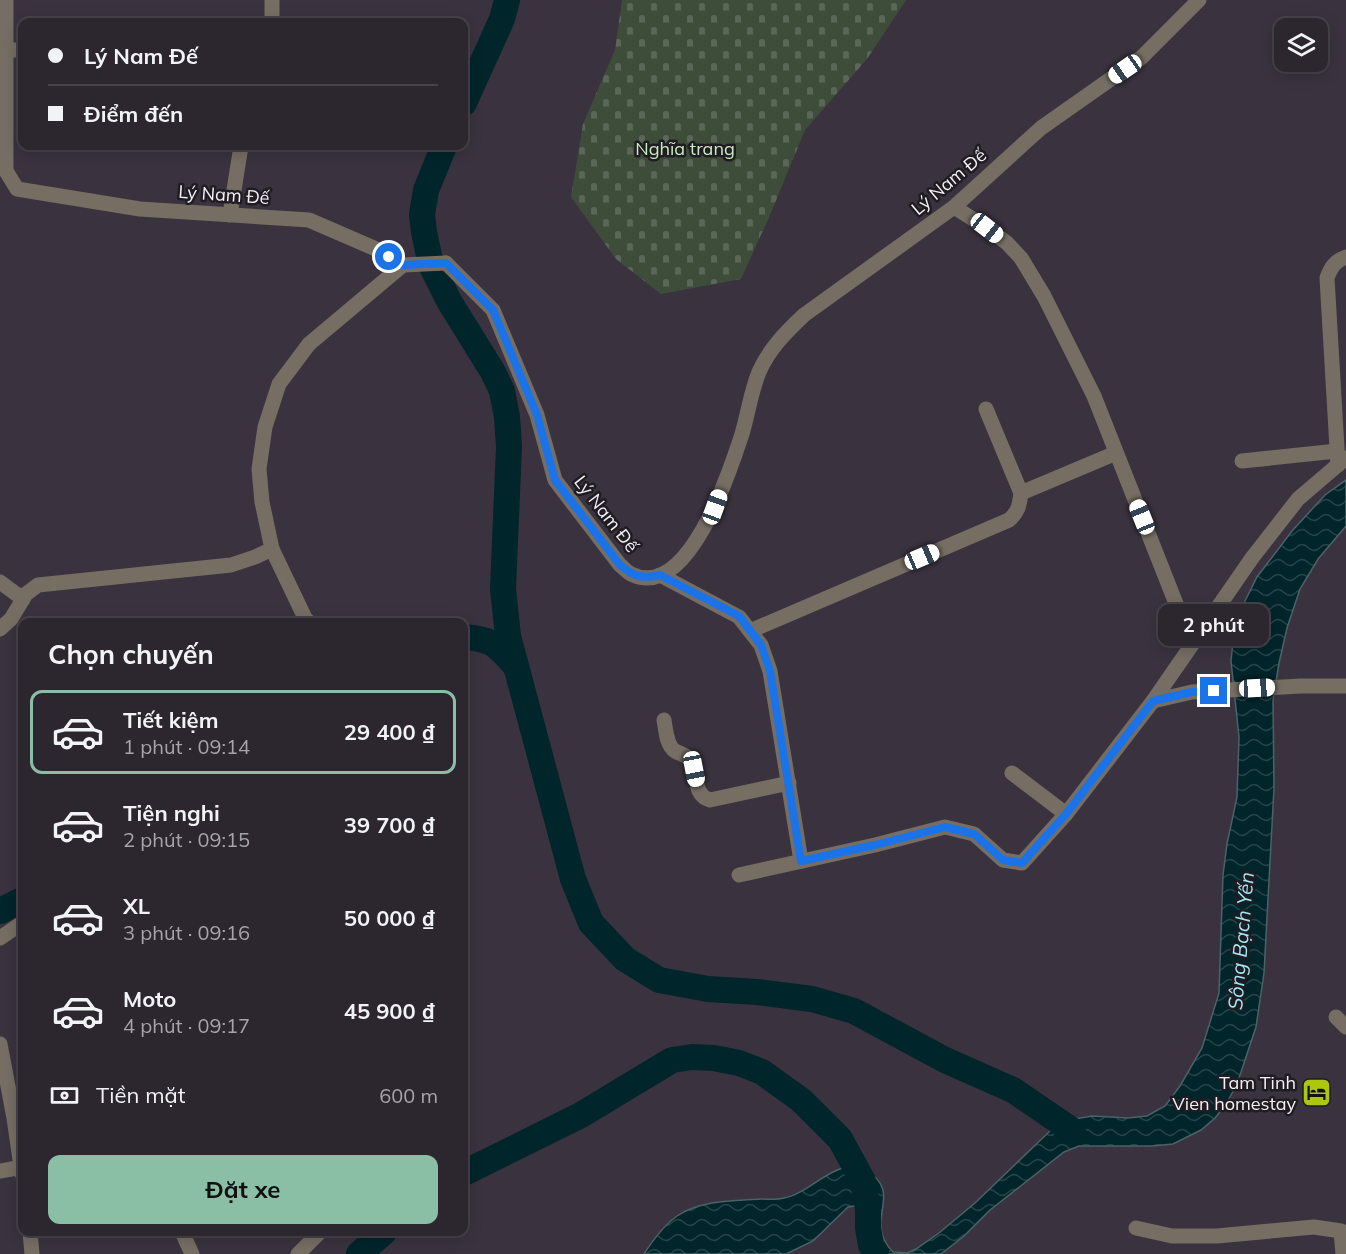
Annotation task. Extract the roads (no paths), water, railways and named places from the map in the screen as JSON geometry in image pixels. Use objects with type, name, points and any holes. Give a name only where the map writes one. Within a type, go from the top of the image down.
[{"type":"street","points":[[6,0],[6,171],[17,189]]},
{"type":"street","points":[[272,0],[272,18]]},
{"type":"street","name":"Lý Nam Đế","points":[[0,189],[17,189],[140,209],[309,220],[376,249],[403,265],[446,263],[493,310],[537,415],[555,480],[620,565],[630,574],[650,577],[674,568],[685,557],[715,507],[741,434],[758,374],[767,356],[784,334],[804,315],[954,207],[1041,128],[1142,57],[1199,0]]},
{"type":"street","points":[[6,50],[18,50]]},
{"type":"street","points":[[230,215],[240,150]]},
{"type":"street","points":[[954,207],[1007,243],[1021,258],[1044,296],[1094,396],[1192,644]]},
{"type":"street","points":[[739,875],[945,827],[974,834],[1003,860],[1022,863],[1066,814],[1153,701],[1252,558],[1298,500],[1340,458],[1327,278],[1331,267],[1346,257]]},
{"type":"street","points":[[305,618],[272,549],[262,502],[259,469],[265,427],[279,384],[309,344],[403,265]]},
{"type":"street","points":[[750,631],[1009,520],[1017,513],[1022,493],[986,409]]},
{"type":"street","points":[[1022,493],[1116,453]]},
{"type":"street","points":[[1242,461],[1340,458]]},
{"type":"street","points":[[0,629],[11,619],[26,594],[38,585],[231,565],[255,558],[272,549]]},
{"type":"street","points":[[660,575],[739,616],[761,645],[770,671],[801,861]]},
{"type":"street","points":[[0,582],[23,599]]},
{"type":"street","points":[[1153,701],[1192,692],[1346,686]]},
{"type":"street","points":[[664,720],[669,744],[673,750],[689,758],[694,769],[699,794],[703,798],[710,800],[789,783]]},
{"type":"street","points":[[1012,773],[1066,814]]},
{"type":"street","points":[[0,938],[18,926]]},
{"type":"street","points":[[0,1044],[18,1144]]},
{"type":"street","points":[[0,1171],[18,1170]]},
{"type":"street","points":[[1136,1228],[1172,1236],[1216,1236],[1314,1227],[1341,1231],[1343,1254]]},
{"type":"street","points":[[30,1236],[32,1254]]},
{"type":"street","points":[[184,1236],[192,1254]]},
{"type":"street","points":[[298,1254],[316,1236]]},
{"type":"water","name":"Sông Bạch Yến","points":[[1346,480],[1346,526],[1318,559],[1300,589],[1287,628],[1279,663],[1273,701],[1274,788],[1264,973],[1256,1027],[1237,1084],[1215,1118],[1201,1130],[1173,1144],[1079,1146],[1064,1152],[990,1210],[964,1236],[941,1254],[868,1254],[864,1243],[860,1210],[855,1206],[848,1207],[813,1241],[786,1254],[644,1254],[667,1224],[686,1211],[718,1202],[784,1198],[794,1195],[845,1167],[867,1170],[879,1182],[884,1195],[882,1235],[893,1252],[907,1253],[939,1233],[975,1203],[1051,1130],[1069,1120],[1092,1116],[1128,1118],[1147,1116],[1165,1106],[1180,1086],[1202,1048],[1219,993],[1223,875],[1237,797],[1239,737],[1231,661],[1235,621],[1257,577],[1292,531],[1325,495]]},
{"type":"waterway","points":[[468,94],[502,19],[507,0]]},
{"type":"waterway","points":[[442,150],[426,190],[422,215],[424,232],[431,265],[449,301],[493,372],[502,391],[509,446],[503,589],[508,636],[573,879],[591,923],[625,959],[659,980],[708,989],[812,999],[854,1011],[945,1060],[1013,1090],[1073,1131]]},
{"type":"waterway","points":[[468,637],[488,641],[515,665]]},
{"type":"waterway","points":[[0,911],[18,902]]},
{"type":"waterway","points":[[468,1171],[581,1115],[672,1060],[692,1057],[739,1063],[762,1072],[801,1100],[840,1139],[863,1181],[871,1245],[876,1254]]},
{"type":"waterway","points":[[359,1254],[379,1236]]},
{"type":"place","name":"Tam Tinh Vien homestay","points":[[1317,1093]]},
{"type":"park label","name":"Nghĩa trang","points":[[685,149]]}]
